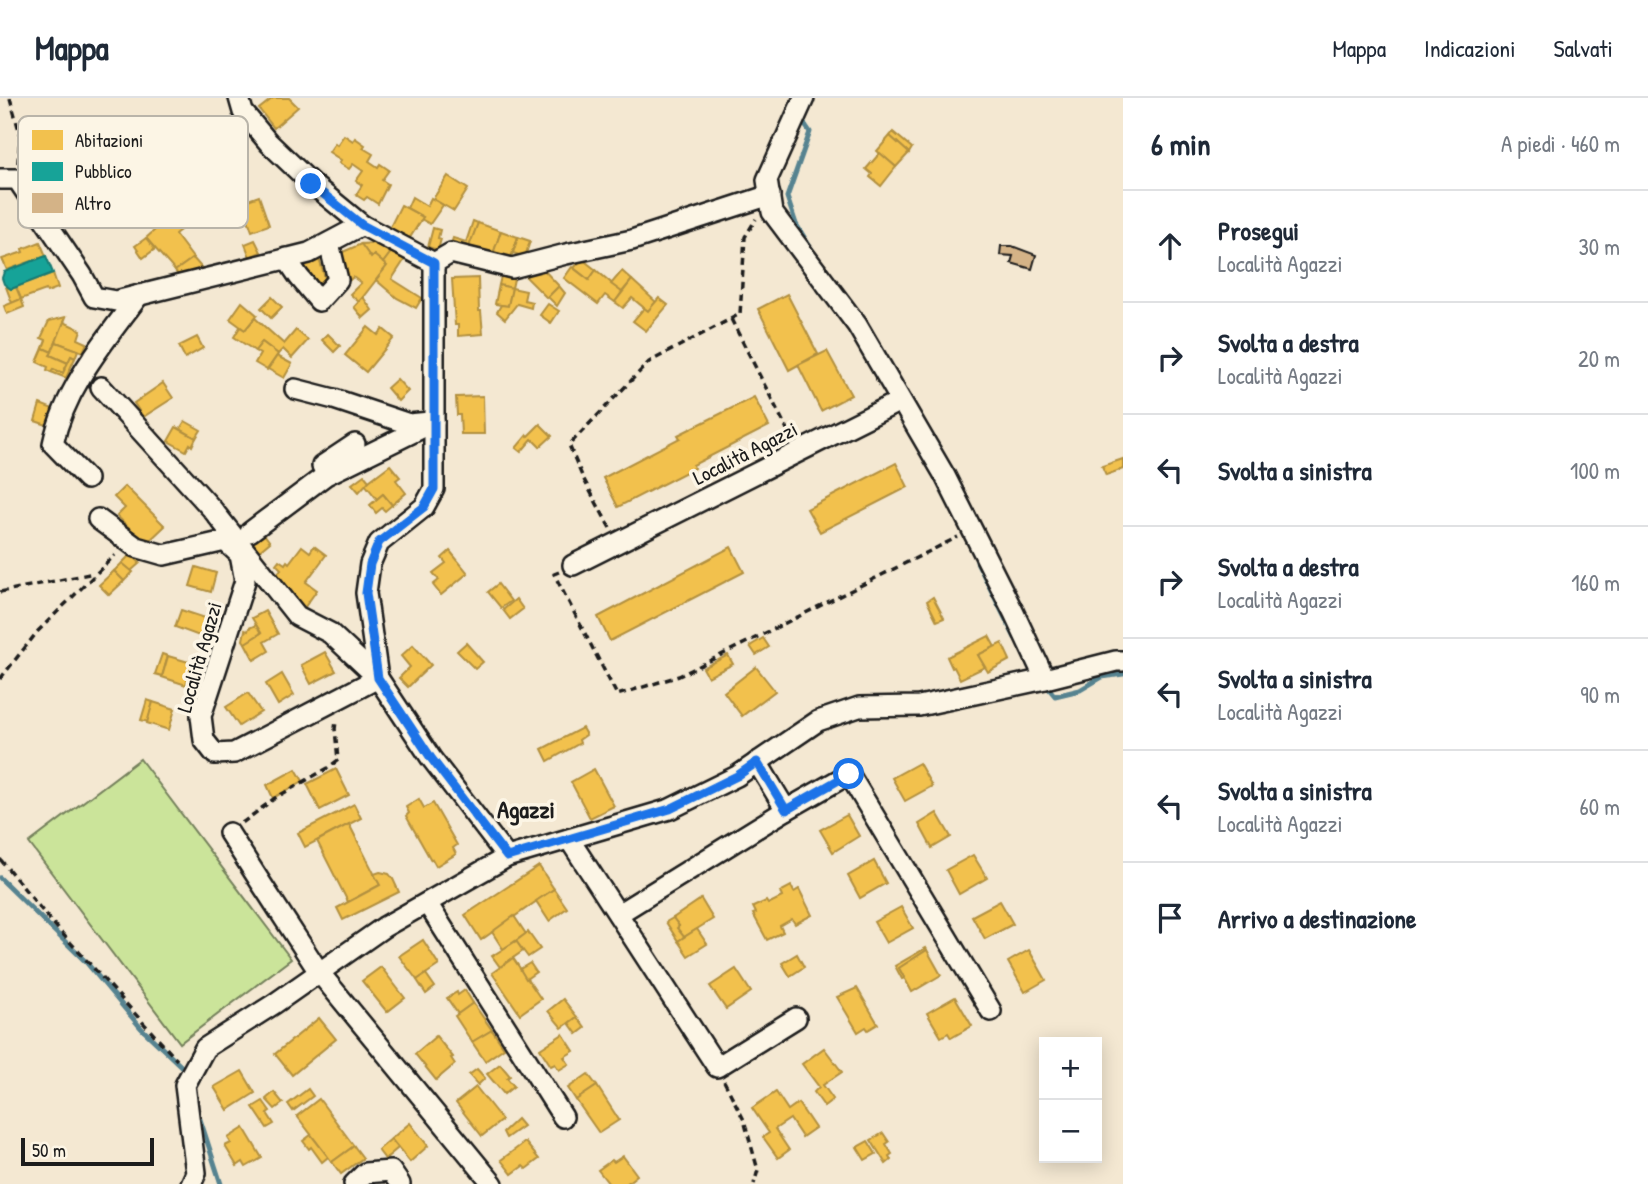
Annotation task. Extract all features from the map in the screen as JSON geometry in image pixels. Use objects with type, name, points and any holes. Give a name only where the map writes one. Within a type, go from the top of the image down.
[{"type":"street","points":[[239,98],[246,116]]},
{"type":"street","points":[[804,98],[767,180],[772,212],[857,325],[945,476],[1045,679]]},
{"type":"street","points":[[248,118],[311,184],[362,225],[434,263]]},
{"type":"street","points":[[434,263],[451,253],[512,268],[632,240],[770,195]]},
{"type":"street","points":[[46,228],[82,275],[94,297],[116,301],[309,253],[362,225]]},
{"type":"street","points":[[286,258],[319,301],[338,280],[329,243]]},
{"type":"street","points":[[378,678],[366,593],[370,564],[379,542],[424,507],[434,489],[434,263]]},
{"type":"street","points":[[87,479],[53,444],[57,424],[83,372],[139,295]]},
{"type":"street","points":[[101,387],[212,509],[241,534],[297,616],[331,634],[378,678],[431,758],[507,857]]},
{"type":"street","points":[[295,389],[409,424],[434,422]]},
{"type":"street","name":"Località Agazzi","points":[[573,565],[900,401]]},
{"type":"street","points":[[241,534],[326,475],[434,422]]},
{"type":"street","points":[[241,534],[288,487],[355,444]]},
{"type":"street","points":[[98,519],[128,542]]},
{"type":"street","name":"Località Agazzi","points":[[128,542],[163,555],[225,541],[240,555],[245,581],[201,716],[204,740],[215,754],[234,752],[378,678]]},
{"type":"street","points":[[191,1184],[196,1173],[185,1085],[205,1048],[384,928],[507,857],[670,809],[737,776],[818,721],[859,707],[919,706],[1123,661]]},
{"type":"street","points":[[757,762],[786,810]]},
{"type":"street","points":[[618,914],[849,774],[991,1011]]},
{"type":"street","points":[[229,832],[319,972],[493,1184]]},
{"type":"street","points":[[569,839],[717,1066],[796,1018]]},
{"type":"street","points":[[427,903],[563,1117]]},
{"type":"street","points":[[354,1184],[365,1172],[391,1171],[400,1184]]},
{"type":"path","points":[[10,98],[18,127]]},
{"type":"path","points":[[9,179],[18,142]]},
{"type":"path","points":[[618,543],[582,477],[569,446],[649,362],[740,314],[745,237],[770,195]]},
{"type":"path","points":[[731,319],[799,452]]},
{"type":"path","points":[[573,565],[554,574],[617,695],[679,676],[972,530]]},
{"type":"path","points":[[0,679],[38,631],[128,542]]},
{"type":"path","points":[[0,592],[97,573]]},
{"type":"path","points":[[229,832],[275,798],[338,760],[335,729],[339,698]]},
{"type":"path","points":[[0,859],[50,920],[191,1074]]},
{"type":"path","points":[[717,1066],[744,1120],[758,1170],[754,1184]]},
{"type":"green space","points":[[140,759],[291,959],[180,1043],[29,843]]},
{"type":"building: Abitazioni","points":[[273,98],[289,98],[298,107],[274,128],[259,109]]},
{"type":"building: Abitazioni","points":[[893,132],[912,148],[909,153],[890,136]]},
{"type":"building: Abitazioni","points":[[344,135],[365,145],[363,148],[373,154],[369,161],[389,170],[382,180],[388,184],[378,204],[367,197],[364,200],[356,195],[362,185],[356,181],[363,171],[353,164],[349,169],[329,152]]},
{"type":"building: Abitazioni","points":[[890,136],[909,153],[896,167],[877,151]]},
{"type":"building: Abitazioni","points":[[880,153],[896,167],[881,186],[870,177],[872,174],[866,169]]},
{"type":"building: Abitazioni","points":[[448,176],[468,189],[454,211],[433,199]]},
{"type":"building: Abitazioni","points":[[259,196],[269,225],[252,231],[248,219],[248,200]]},
{"type":"building: Abitazioni","points":[[412,197],[427,206],[431,198],[443,205],[430,224],[407,208]]},
{"type":"building: Abitazioni","points":[[401,205],[423,217],[406,244],[386,235]]},
{"type":"building: Abitazioni","points":[[473,221],[478,223],[467,253],[450,247],[453,238],[466,242]]},
{"type":"building: Abitazioni","points":[[478,223],[501,231],[491,260],[467,252]]},
{"type":"building: Abitazioni","points":[[183,228],[175,234],[193,258],[175,271],[146,238],[156,229]]},
{"type":"building: Abitazioni","points":[[433,228],[440,230],[438,250],[428,247]]},
{"type":"building: Abitazioni","points":[[501,231],[518,237],[508,266],[491,260]]},
{"type":"building: Abitazioni","points":[[518,237],[530,241],[525,257],[513,253]]},
{"type":"building: Abitazioni","points":[[146,238],[155,249],[143,258],[135,246]]},
{"type":"building: Abitazioni","points":[[255,240],[261,252],[250,257],[245,244]]},
{"type":"building: Abitazioni","points":[[40,242],[46,256],[7,270],[2,259],[23,252],[22,249]]},
{"type":"building: Abitazioni","points":[[376,243],[392,251],[383,263],[374,255],[371,258],[361,244]]},
{"type":"building: Abitazioni","points":[[361,244],[371,258],[374,255],[387,266],[359,302],[350,294],[361,283],[353,277],[350,280],[343,274],[346,269],[336,255]]},
{"type":"building: Abitazioni","points":[[392,251],[405,259],[392,279],[422,298],[416,308],[397,298],[376,280],[387,266],[383,263]]},
{"type":"building: Abitazioni","points":[[193,258],[201,267],[182,280],[175,271]]},
{"type":"building: Abitazioni","points":[[319,259],[326,281],[316,290],[298,265]]},
{"type":"building: Abitazioni","points":[[582,259],[596,270],[589,280],[574,268]]},
{"type":"building: Abitazioni","points":[[540,266],[559,286],[547,298],[526,277],[531,270]]},
{"type":"building: Abitazioni","points":[[572,267],[589,280],[596,270],[622,292],[615,302],[605,295],[598,304],[564,278]]},
{"type":"building: Abitazioni","points":[[622,271],[632,280],[622,292],[611,284]]},
{"type":"building: Abitazioni","points":[[53,273],[58,288],[21,299],[16,287]]},
{"type":"building: Abitazioni","points":[[501,276],[514,279],[512,288],[499,285]]},
{"type":"building: Abitazioni","points":[[478,278],[483,334],[458,336],[452,279]]},
{"type":"building: Abitazioni","points":[[632,280],[656,302],[648,311],[632,298],[623,308],[615,302]]},
{"type":"building: Abitazioni","points":[[499,285],[512,288],[508,306],[495,304]]},
{"type":"building: Abitazioni","points":[[559,286],[565,293],[557,306],[548,297]]},
{"type":"building: Abitazioni","points":[[6,287],[16,287],[21,299],[12,303]]},
{"type":"building: Abitazioni","points":[[512,288],[526,291],[524,300],[532,302],[531,308],[517,304],[505,319],[497,312],[501,305],[508,306]]},
{"type":"building: Abitazioni","points":[[787,294],[818,354],[789,370],[758,309]]},
{"type":"building: Abitazioni","points":[[272,297],[282,307],[271,318],[261,308]]},
{"type":"building: Abitazioni","points":[[363,297],[372,310],[363,318],[354,307]]},
{"type":"building: Abitazioni","points":[[659,298],[668,305],[646,331],[633,321],[644,308],[648,311]]},
{"type":"building: Abitazioni","points":[[21,299],[24,307],[7,314],[4,306]]},
{"type":"building: Abitazioni","points":[[242,302],[257,315],[245,330],[230,319]]},
{"type":"building: Abitazioni","points":[[548,304],[559,311],[551,323],[540,315]]},
{"type":"building: Abitazioni","points":[[66,317],[52,352],[43,348],[46,340],[41,338],[49,321]]},
{"type":"building: Abitazioni","points":[[255,318],[284,344],[296,330],[308,340],[292,358],[283,349],[278,354],[262,342],[255,351],[234,337],[240,327],[245,330]]},
{"type":"building: Abitazioni","points":[[64,322],[81,330],[78,339],[87,343],[83,352],[56,342]]},
{"type":"building: Abitazioni","points":[[368,327],[378,335],[383,329],[394,338],[366,372],[345,355]]},
{"type":"building: Abitazioni","points":[[328,334],[340,346],[334,352],[322,340]]},
{"type":"building: Abitazioni","points":[[197,337],[203,348],[185,358],[179,346]]},
{"type":"building: Abitazioni","points":[[56,342],[78,350],[75,358],[71,356],[68,363],[50,355]]},
{"type":"building: Abitazioni","points":[[262,342],[278,354],[267,370],[255,363],[260,354],[255,351]]},
{"type":"building: Abitazioni","points":[[43,348],[52,352],[50,355],[68,363],[63,373],[53,369],[51,372],[47,370],[48,367],[37,362]]},
{"type":"building: Abitazioni","points":[[827,351],[851,395],[821,411],[798,365]]},
{"type":"building: Abitazioni","points":[[71,356],[75,358],[66,378],[51,372],[53,369],[63,373]]},
{"type":"building: Abitazioni","points":[[277,356],[292,364],[284,378],[268,369]]},
{"type":"building: Abitazioni","points":[[397,379],[408,391],[398,401],[387,388]]},
{"type":"building: Abitazioni","points":[[163,383],[173,398],[143,417],[134,403]]},
{"type":"building: Abitazioni","points":[[483,396],[484,434],[461,434],[456,397]]},
{"type":"building: Abitazioni","points":[[754,397],[769,426],[618,507],[603,478],[680,438],[678,435]]},
{"type":"building: Abitazioni","points":[[40,404],[53,409],[47,425],[35,421]]},
{"type":"building: Abitazioni","points":[[185,421],[201,430],[196,438],[180,429]]},
{"type":"building: Abitazioni","points":[[540,424],[552,436],[540,447],[532,439],[521,452],[516,448],[527,435]]},
{"type":"building: Abitazioni","points":[[176,427],[196,438],[186,451],[168,441]]},
{"type":"building: Abitazioni","points":[[1123,459],[1123,469],[1106,475],[1102,466]]},
{"type":"building: Abitazioni","points":[[896,463],[908,487],[820,532],[807,509]]},
{"type":"building: Abitazioni","points":[[390,465],[400,477],[396,480],[406,493],[392,505],[383,494],[377,499],[365,484]]},
{"type":"building: Abitazioni","points":[[364,475],[369,481],[359,492],[352,484]]},
{"type":"building: Abitazioni","points":[[125,486],[165,526],[146,544],[117,516],[125,508],[114,497]]},
{"type":"building: Abitazioni","points":[[383,494],[392,505],[385,511],[382,508],[376,513],[370,505]]},
{"type":"building: Abitazioni","points":[[264,534],[270,542],[257,553],[250,545]]},
{"type":"building: Abitazioni","points":[[302,546],[310,552],[314,546],[326,555],[306,582],[317,590],[302,611],[273,579],[281,569],[276,564],[279,560],[285,564],[287,561],[289,563]]},
{"type":"building: Abitazioni","points":[[731,547],[744,572],[610,641],[598,617]]},
{"type":"building: Abitazioni","points":[[450,551],[468,573],[441,595],[433,585],[439,580],[433,573],[446,563],[442,558]]},
{"type":"building: Abitazioni","points":[[131,554],[140,563],[131,571],[122,563]]},
{"type":"building: Abitazioni","points":[[122,563],[133,572],[124,581],[114,571]]},
{"type":"building: Abitazioni","points":[[196,567],[216,573],[211,592],[190,586]]},
{"type":"building: Abitazioni","points":[[114,571],[124,581],[109,595],[99,585]]},
{"type":"building: Abitazioni","points":[[498,584],[511,601],[501,608],[488,592]]},
{"type":"building: Abitazioni","points":[[933,597],[944,618],[937,621],[927,601]]},
{"type":"building: Abitazioni","points":[[516,599],[523,609],[510,619],[503,610]]},
{"type":"building: Abitazioni","points":[[181,610],[208,619],[202,637],[175,627]]},
{"type":"building: Abitazioni","points":[[265,611],[278,634],[264,642],[269,651],[254,660],[245,643],[261,633],[252,618]]},
{"type":"building: Abitazioni","points":[[256,625],[261,633],[245,643],[245,630],[248,631]]},
{"type":"building: Abitazioni","points":[[989,636],[995,647],[978,655],[985,667],[960,679],[947,657]]},
{"type":"building: Abitazioni","points":[[763,638],[769,647],[756,655],[750,646]]},
{"type":"building: Abitazioni","points":[[466,643],[483,662],[475,669],[457,651]]},
{"type":"building: Abitazioni","points":[[1002,643],[1010,660],[988,672],[978,655]]},
{"type":"building: Abitazioni","points":[[413,645],[431,665],[408,687],[399,678],[410,667],[401,656]]},
{"type":"building: Abitazioni","points":[[325,652],[336,671],[311,684],[301,665]]},
{"type":"building: Abitazioni","points":[[162,654],[168,656],[162,676],[155,674]]},
{"type":"building: Abitazioni","points":[[728,655],[733,664],[708,677],[703,668]]},
{"type":"building: Abitazioni","points":[[168,656],[192,663],[186,685],[162,677]]},
{"type":"building: Abitazioni","points":[[756,667],[775,691],[742,716],[724,692]]},
{"type":"building: Abitazioni","points":[[282,674],[294,695],[278,705],[266,684]]},
{"type":"building: Abitazioni","points":[[248,693],[261,712],[239,726],[226,707]]},
{"type":"building: Abitazioni","points":[[147,700],[153,702],[148,722],[141,720]]},
{"type":"building: Abitazioni","points":[[153,702],[175,709],[169,730],[147,723]]},
{"type":"building: Abitazioni","points":[[582,728],[586,735],[579,740],[580,743],[548,761],[542,749]]},
{"type":"building: Abitazioni","points":[[919,763],[932,786],[905,801],[892,778]]},
{"type":"building: Abitazioni","points":[[296,769],[303,781],[273,798],[267,785]]},
{"type":"building: Abitazioni","points":[[336,769],[349,795],[320,810],[307,784]]},
{"type":"building: Abitazioni","points":[[594,769],[614,806],[590,818],[571,782]]},
{"type":"building: Abitazioni","points":[[419,799],[424,808],[433,803],[457,845],[453,848],[456,854],[436,866],[406,816],[409,813],[406,807]]},
{"type":"building: Abitazioni","points":[[354,804],[361,818],[305,847],[298,833]]},
{"type":"building: Abitazioni","points":[[937,813],[951,837],[932,848],[919,824]]},
{"type":"building: Abitazioni","points":[[847,815],[859,836],[833,852],[820,830]]},
{"type":"building: Abitazioni","points":[[349,824],[380,885],[348,902],[317,841]]},
{"type":"building: Abitazioni","points":[[973,855],[987,878],[959,894],[946,870]]},
{"type":"building: Abitazioni","points":[[874,861],[886,883],[860,898],[848,876]]},
{"type":"building: Abitazioni","points":[[539,866],[554,889],[481,940],[465,915]]},
{"type":"building: Abitazioni","points":[[374,874],[389,874],[399,892],[343,920],[337,908],[380,885]]},
{"type":"building: Abitazioni","points":[[791,886],[794,892],[799,889],[812,915],[795,924],[792,919],[780,926],[783,932],[767,940],[753,914],[756,913],[753,907],[782,897],[780,892]]},
{"type":"building: Abitazioni","points":[[554,889],[567,908],[549,921],[536,901]]},
{"type":"building: Abitazioni","points":[[701,899],[713,919],[684,937],[673,918]]},
{"type":"building: Abitazioni","points":[[1000,901],[1013,924],[985,939],[972,916]]},
{"type":"building: Abitazioni","points":[[901,907],[913,928],[886,943],[874,922]]},
{"type":"building: Abitazioni","points":[[514,916],[526,934],[503,949],[492,932]]},
{"type":"building: Abitazioni","points":[[673,918],[684,937],[678,941],[666,922]]},
{"type":"building: Abitazioni","points":[[697,929],[707,944],[688,956],[678,941]]},
{"type":"building: Abitazioni","points":[[528,932],[540,949],[528,957],[516,941]]},
{"type":"building: Abitazioni","points":[[423,940],[439,965],[417,980],[399,956]]},
{"type":"building: Abitazioni","points":[[516,941],[523,951],[500,967],[492,956]]},
{"type":"building: Abitazioni","points":[[926,948],[927,950],[899,968],[905,978],[902,979],[895,966]]},
{"type":"building: Abitazioni","points":[[927,950],[941,975],[912,992],[899,968]]},
{"type":"building: Abitazioni","points":[[1029,950],[1046,980],[1025,992],[1008,962]]},
{"type":"building: Abitazioni","points":[[797,954],[804,967],[790,976],[782,963]]},
{"type":"building: Abitazioni","points":[[513,958],[541,999],[520,1014],[492,973]]},
{"type":"building: Abitazioni","points":[[530,963],[536,972],[526,979],[520,969]]},
{"type":"building: Abitazioni","points":[[381,967],[405,998],[387,1012],[362,981]]},
{"type":"building: Abitazioni","points":[[736,969],[751,992],[726,1009],[710,986]]},
{"type":"building: Abitazioni","points":[[426,974],[435,987],[426,994],[417,980]]},
{"type":"building: Abitazioni","points":[[857,988],[878,1024],[858,1032],[837,997]]},
{"type":"building: Abitazioni","points":[[465,990],[473,1003],[458,1014],[447,998]]},
{"type":"building: Abitazioni","points":[[955,997],[972,1026],[951,1038],[948,1033],[941,1037],[927,1013]]},
{"type":"building: Abitazioni","points":[[563,999],[577,1017],[562,1028],[548,1011]]},
{"type":"building: Abitazioni","points":[[473,1003],[492,1030],[472,1042],[455,1016]]},
{"type":"building: Abitazioni","points":[[577,1017],[585,1028],[577,1034],[569,1023]]},
{"type":"building: Abitazioni","points":[[319,1018],[336,1039],[292,1075],[275,1054]]},
{"type":"building: Abitazioni","points":[[492,1030],[504,1048],[485,1061],[472,1042]]},
{"type":"building: Abitazioni","points":[[563,1034],[574,1051],[564,1057],[569,1064],[559,1070],[555,1064],[551,1066],[540,1049]]},
{"type":"building: Abitazioni","points":[[436,1036],[453,1057],[451,1058],[455,1064],[436,1080],[415,1054]]},
{"type":"building: Abitazioni","points":[[824,1048],[842,1072],[823,1085],[833,1099],[824,1106],[814,1092],[819,1087],[802,1064]]},
{"type":"building: Abitazioni","points":[[500,1064],[514,1086],[504,1094],[487,1074]]},
{"type":"building: Abitazioni","points":[[477,1069],[485,1078],[478,1085],[469,1075]]},
{"type":"building: Abitazioni","points":[[242,1071],[255,1093],[228,1110],[214,1087]]},
{"type":"building: Abitazioni","points":[[588,1074],[597,1086],[576,1100],[568,1088]]},
{"type":"building: Abitazioni","points":[[597,1086],[619,1120],[599,1133],[576,1100]]},
{"type":"building: Abitazioni","points":[[476,1087],[502,1120],[482,1136],[456,1103]]},
{"type":"building: Abitazioni","points":[[308,1089],[313,1096],[293,1111],[288,1104]]},
{"type":"building: Abitazioni","points":[[274,1092],[283,1103],[275,1109],[266,1099]]},
{"type":"building: Abitazioni","points":[[776,1092],[788,1110],[798,1103],[815,1128],[802,1137],[790,1119],[775,1129],[789,1150],[778,1158],[763,1137],[769,1133],[752,1108]]},
{"type":"building: Abitazioni","points":[[319,1099],[354,1146],[332,1162],[297,1116]]},
{"type":"building: Abitazioni","points":[[263,1101],[274,1124],[267,1128],[253,1107]]},
{"type":"building: Abitazioni","points":[[517,1119],[523,1126],[506,1138],[503,1132]]},
{"type":"building: Abitazioni","points":[[410,1123],[428,1146],[410,1162],[391,1139]]},
{"type":"building: Abitazioni","points":[[244,1128],[262,1158],[246,1167],[243,1162],[237,1166],[225,1146],[231,1143],[228,1138]]},
{"type":"building: Abitazioni","points":[[883,1133],[892,1154],[889,1156],[891,1160],[886,1164],[871,1140]]},
{"type":"building: Abitazioni","points":[[311,1135],[328,1157],[322,1162],[303,1141]]},
{"type":"building: Abitazioni","points":[[391,1139],[398,1148],[385,1159],[378,1150]]},
{"type":"building: Abitazioni","points":[[868,1141],[876,1154],[865,1160],[857,1147]]},
{"type":"building: Abitazioni","points":[[525,1142],[539,1159],[526,1169],[523,1166],[512,1174],[501,1160]]},
{"type":"building: Abitazioni","points":[[354,1146],[363,1158],[341,1174],[332,1162]]},
{"type":"building: Abitazioni","points":[[623,1156],[637,1175],[626,1184],[609,1184],[598,1170]]},
{"type":"building: Pubblico","points":[[46,256],[53,273],[11,289],[4,284],[4,272]]},
{"type":"building: Altro","points":[[1001,246],[1012,246],[1036,255],[1032,269],[1011,263],[1013,256],[1000,255]]},
{"type":"waterway","points":[[801,119],[810,132],[787,197],[796,224],[812,250]]},
{"type":"waterway","points":[[977,562],[1015,638]]},
{"type":"waterway","points":[[1045,684],[1055,696],[1080,690],[1102,677],[1123,674]]},
{"type":"waterway","points":[[0,878],[86,962],[141,1028],[183,1068],[185,1074]]},
{"type":"waterway","points":[[197,1110],[221,1184]]},
{"type":"district","name":"Agazzi","points":[[526,809]]},
{"type":"route","points":[[311,184],[362,225],[434,263],[434,489],[424,507],[379,542],[370,564],[366,593],[378,678],[431,758],[507,857],[670,809],[737,776],[757,762],[786,810],[849,774]]}]
